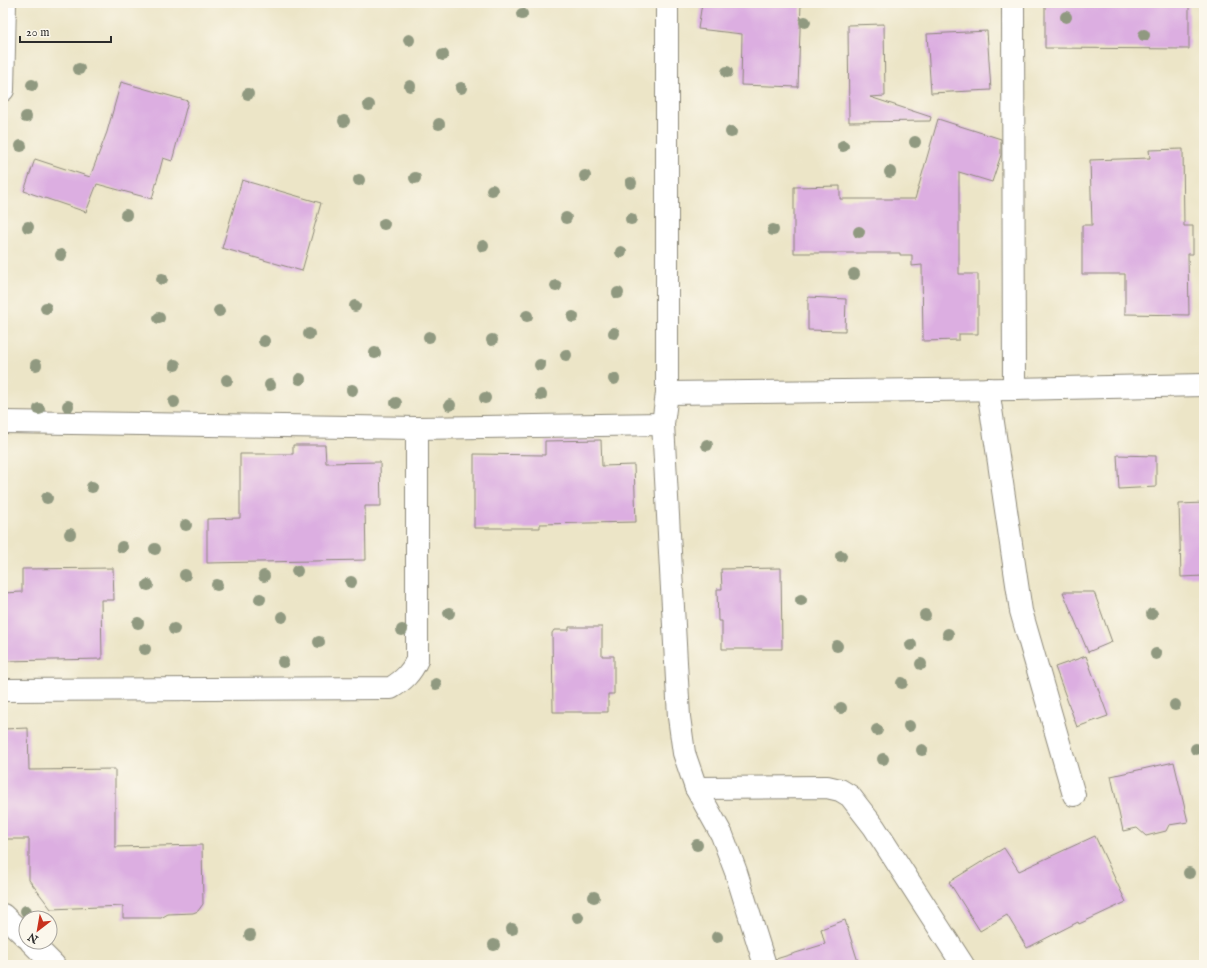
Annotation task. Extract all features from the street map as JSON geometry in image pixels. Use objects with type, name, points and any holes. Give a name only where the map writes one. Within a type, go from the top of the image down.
[{"type":"street","points":[[3,90],[6,3]]},
{"type":"street","points":[[667,3],[667,393],[663,424],[679,717],[684,753],[696,788],[722,835],[736,872],[765,965]]},
{"type":"street","points":[[1013,3],[1014,389]]},
{"type":"street","points":[[667,393],[1204,385]]},
{"type":"street","points":[[988,389],[1021,611],[1074,795]]},
{"type":"street","points":[[3,422],[417,428],[663,424]]},
{"type":"street","points":[[3,690],[391,688],[403,681],[411,673],[417,660],[417,428]]},
{"type":"street","points":[[696,788],[827,787],[840,790],[850,796],[874,827],[964,965]]},
{"type":"street","points":[[3,915],[18,929]]},
{"type":"street","points":[[39,950],[54,965]]},
{"type":"building","points":[[702,3],[801,3],[798,87],[741,85],[742,34],[698,29]]},
{"type":"building","points":[[1045,3],[1189,3],[1189,49],[1045,48]]},
{"type":"building","points":[[884,24],[885,96],[870,97],[931,117],[930,121],[849,122],[848,25]]},
{"type":"building","points":[[987,31],[991,90],[931,93],[927,34]]},
{"type":"building","points":[[121,82],[188,101],[172,161],[163,158],[152,199],[97,184],[86,212],[24,191],[35,159],[90,177],[107,132]]},
{"type":"building","points":[[938,119],[1001,139],[1001,155],[992,182],[959,172],[959,274],[978,274],[978,334],[959,334],[959,340],[923,341],[922,265],[912,266],[912,255],[900,255],[900,253],[794,253],[794,187],[840,186],[840,199],[915,199]]},
{"type":"building","points":[[1183,149],[1184,226],[1193,226],[1193,254],[1188,254],[1189,315],[1125,314],[1125,274],[1082,274],[1082,225],[1092,225],[1090,160],[1150,158],[1149,150]]},
{"type":"building","points":[[242,180],[321,203],[302,271],[222,248]]},
{"type":"building","points":[[808,297],[846,299],[845,331],[808,330]]},
{"type":"building","points":[[601,440],[602,466],[634,465],[636,522],[540,524],[540,528],[474,528],[474,454],[545,455],[545,441]]},
{"type":"building","points":[[293,445],[325,445],[326,463],[380,462],[381,506],[365,506],[366,560],[207,563],[207,519],[240,518],[240,454],[293,454]]},
{"type":"building","points":[[1117,455],[1156,456],[1156,487],[1119,489]]},
{"type":"building","points":[[1204,503],[1204,576],[1181,577],[1179,504]]},
{"type":"building","points":[[113,568],[114,600],[101,600],[102,659],[3,661],[3,593],[22,592],[22,569]]},
{"type":"building","points":[[781,568],[782,649],[722,649],[722,621],[718,621],[717,589],[722,589],[721,569]]},
{"type":"building","points":[[1063,592],[1094,592],[1112,642],[1088,652]]},
{"type":"building","points":[[569,627],[602,627],[602,656],[614,656],[614,694],[608,694],[608,712],[553,712],[552,633],[554,630],[569,630]]},
{"type":"building","points":[[1086,656],[1108,716],[1077,727],[1055,667]]},
{"type":"building","points":[[28,728],[29,770],[115,769],[115,847],[202,845],[203,904],[198,911],[193,913],[168,914],[161,918],[123,918],[123,906],[51,909],[29,880],[29,839],[3,839],[3,729]]},
{"type":"building","points":[[1174,762],[1188,822],[1169,825],[1166,831],[1146,836],[1137,828],[1123,831],[1111,776]]},
{"type":"building","points":[[1095,836],[1126,902],[1079,924],[1078,922],[1027,948],[1007,915],[980,931],[949,882],[1004,848],[1019,871]]},
{"type":"building","points":[[845,920],[859,965],[777,965],[776,959],[825,944],[821,929]]}]
